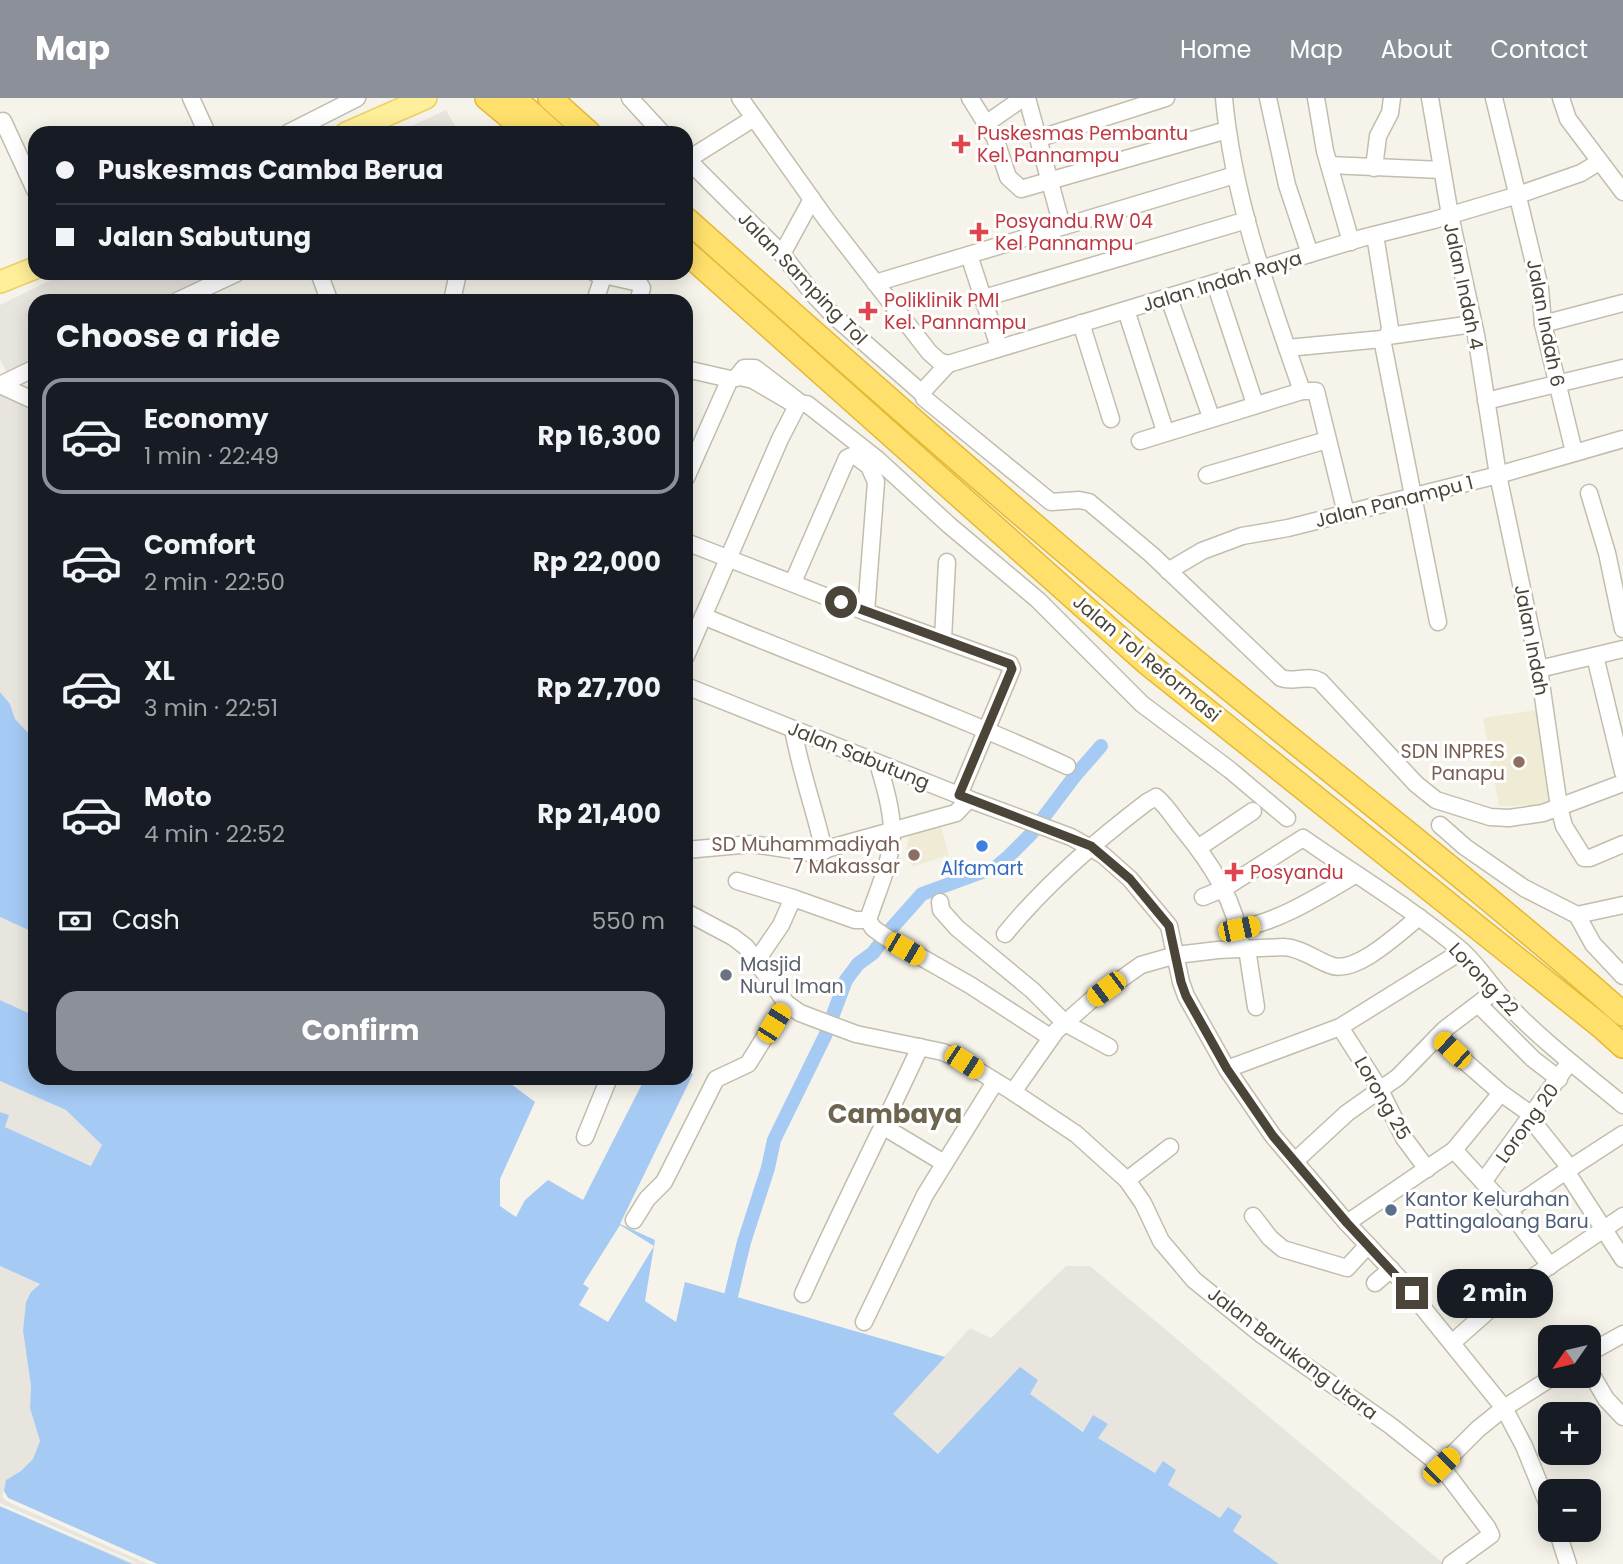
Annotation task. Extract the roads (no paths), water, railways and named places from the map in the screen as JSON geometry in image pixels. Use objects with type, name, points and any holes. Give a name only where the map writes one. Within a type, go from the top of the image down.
[{"type":"highway","points":[[488,98],[521,126]]},
{"type":"highway","points":[[514,98],[545,126]]},
{"type":"highway","points":[[550,98],[581,126]]},
{"type":"highway","name":"Jalan Tol Reformasi","points":[[693,225],[872,385],[1165,636],[1429,850],[1623,1014]]},
{"type":"highway","name":"Jalan Tol Reformasi","points":[[693,258],[1146,662],[1623,1046]]},
{"type":"highway","points":[[693,269],[854,401]]},
{"type":"main road","points":[[362,126],[426,98]]},
{"type":"main road","points":[[0,282],[28,271]]},
{"type":"street","points":[[191,98],[204,126]]},
{"type":"street","points":[[302,126],[357,98]]},
{"type":"street","points":[[630,98],[656,126]]},
{"type":"street","points":[[740,98],[875,284],[929,352],[939,361],[948,364],[923,394]]},
{"type":"street","points":[[970,98],[995,138],[1008,177],[1017,187],[1023,189],[1227,130]]},
{"type":"street","points":[[987,123],[1025,98],[1040,138],[1062,226]]},
{"type":"street","points":[[1040,138],[1166,98]]},
{"type":"street","points":[[1224,98],[1235,175],[1261,269],[1302,391]]},
{"type":"street","points":[[1268,98],[1287,185],[1310,254]]},
{"type":"street","points":[[1315,98],[1329,165],[1351,242]]},
{"type":"street","points":[[1374,168],[1379,132],[1390,113],[1392,98]]},
{"type":"street","name":"Jalan Indah 4","points":[[1430,98],[1450,215],[1473,324],[1497,475]]},
{"type":"street","name":"Jalan Indah 6","points":[[1494,98],[1540,288],[1543,324],[1574,452]]},
{"type":"street","points":[[1561,98],[1568,119],[1623,192]]},
{"type":"street","points":[[693,155],[754,118]]},
{"type":"street","points":[[3,121],[28,175]]},
{"type":"street","name":"Jalan Indah Raya","points":[[948,364],[1310,254],[1518,195],[1581,173],[1599,162]]},
{"type":"street","name":"Jalan Samping Tol","points":[[693,165],[782,254],[834,316],[923,394],[924,398],[1051,502],[1089,502],[1168,571],[1282,678],[1291,680],[1311,677],[1320,681],[1430,797],[1490,817],[1525,816],[1559,807],[1623,783]]},
{"type":"street","points":[[1329,165],[1442,170]]},
{"type":"street","points":[[875,284],[1235,175]]},
{"type":"street","points":[[782,254],[812,199]]},
{"type":"street","points":[[985,298],[1247,220]]},
{"type":"street","points":[[1375,235],[1390,328],[1385,338],[1438,622]]},
{"type":"street","points":[[969,255],[999,347]]},
{"type":"street","points":[[192,294],[222,280]]},
{"type":"street","points":[[614,280],[639,283],[642,288],[640,294]]},
{"type":"street","points":[[1215,283],[1255,404]]},
{"type":"street","points":[[1169,298],[1211,417]]},
{"type":"street","points":[[1543,324],[1623,303]]},
{"type":"street","points":[[1126,310],[1165,431]]},
{"type":"street","points":[[1082,323],[1111,419]]},
{"type":"street","points":[[1287,348],[1385,338],[1473,324]]},
{"type":"street","points":[[693,463],[733,379],[744,368],[755,368],[802,404],[807,404],[877,459],[949,525],[1038,600],[1142,704],[1230,770],[1286,818]]},
{"type":"street","points":[[1486,401],[1623,368]]},
{"type":"street","points":[[693,370],[733,379],[753,380],[794,404],[796,408],[693,639]]},
{"type":"street","points":[[0,385],[28,371]]},
{"type":"street","points":[[0,385],[28,398]]},
{"type":"street","points":[[1140,441],[1211,417],[1312,390],[1318,394],[1346,513]]},
{"type":"street","name":"Jalan Panampu 1","points":[[1168,571],[1202,551],[1242,536],[1288,528],[1497,475],[1623,439]]},
{"type":"street","points":[[1207,475],[1327,440]]},
{"type":"street","points":[[793,582],[847,458],[854,455],[869,466],[876,482],[866,612]]},
{"type":"street","name":"Jalan Indah","points":[[1497,475],[1539,669],[1564,826],[1584,858],[1623,844]]},
{"type":"street","points":[[1589,493],[1607,553],[1623,629]]},
{"type":"street","points":[[693,545],[1012,666],[956,813],[812,853],[752,844],[693,849]]},
{"type":"street","points":[[943,639],[947,562]]},
{"type":"street","points":[[703,615],[778,648],[988,729],[1067,766]]},
{"type":"street","points":[[1539,669],[1623,649]]},
{"type":"street","points":[[1595,656],[1623,772]]},
{"type":"street","name":"Jalan Sabutung","points":[[693,689],[1091,846],[1130,879],[1169,926],[1186,996],[1227,1069],[1273,1136],[1453,1342],[1504,1408],[1538,1480]]},
{"type":"street","points":[[793,729],[824,851]]},
{"type":"street","points":[[868,920],[886,866],[892,831],[886,788],[878,763]]},
{"type":"street","points":[[1005,933],[1091,846],[1156,797],[1198,848],[1206,884],[1223,889],[1231,904],[1249,949],[1256,1007]]},
{"type":"street","points":[[1198,848],[1253,811]]},
{"type":"street","points":[[1440,825],[1465,847],[1524,888],[1577,915],[1592,944],[1623,976]]},
{"type":"street","name":"Lorong 22","points":[[1223,889],[1303,838],[1419,917],[1462,951],[1485,974],[1495,991],[1569,1063],[1623,1105]]},
{"type":"street","points":[[1239,929],[1287,914],[1355,875]]},
{"type":"street","points":[[737,881],[855,920],[868,920]]},
{"type":"street","points":[[757,960],[781,925],[793,898]]},
{"type":"street","points":[[940,902],[941,910],[957,928],[1032,990],[1065,1023],[1109,1046]]},
{"type":"street","points":[[1577,915],[1623,905]]},
{"type":"street","name":"Jalan Barukang Utara","points":[[693,916],[746,947],[786,1003],[800,1013],[827,1025],[880,1040],[943,1052],[1013,1092],[1076,1134],[1127,1180],[1143,1203],[1161,1241],[1194,1280],[1262,1335],[1391,1426],[1441,1466],[1491,1535],[1451,1564]]},
{"type":"street","points":[[1013,1092],[1051,1037],[1065,1023],[1141,965],[1176,955],[1218,950],[1293,947],[1332,966],[1348,967],[1419,917]]},
{"type":"street","points":[[868,920],[873,928],[884,936],[970,985],[1051,1037]]},
{"type":"street","points":[[1227,1069],[1340,1027],[1462,951]]},
{"type":"street","points":[[1294,1161],[1346,1113],[1398,1077],[1437,1037],[1495,991]]},
{"type":"street","points":[[634,1220],[664,1182],[716,1079],[748,1064],[786,1003]]},
{"type":"street","points":[[1479,1005],[1533,1059],[1559,1079]]},
{"type":"street","name":"Lorong 25","points":[[1340,1027],[1379,1088],[1404,1138],[1427,1169]]},
{"type":"street","points":[[1437,1037],[1531,1117],[1568,1170],[1623,1259]]},
{"type":"street","points":[[803,1294],[851,1187],[884,1126],[920,1047]]},
{"type":"street","name":"Lorong 20","points":[[1483,1182],[1569,1063]]},
{"type":"street","points":[[864,1322],[901,1242],[944,1163],[995,1082]]},
{"type":"street","points":[[585,1137],[607,1085]]},
{"type":"street","points":[[1347,1223],[1454,1150],[1502,1093]]},
{"type":"street","points":[[884,1126],[944,1163]]},
{"type":"street","points":[[1509,1210],[1623,1134]]},
{"type":"street","points":[[1127,1180],[1170,1147]]},
{"type":"street","points":[[1454,1150],[1509,1210],[1550,1266]]},
{"type":"street","points":[[1253,1216],[1275,1244],[1283,1249],[1347,1268],[1368,1245]]},
{"type":"street","points":[[1453,1342],[1505,1296],[1623,1216]]},
{"type":"street","points":[[1375,1283],[1391,1269]]},
{"type":"street","points":[[1601,1346],[1623,1334]]},
{"type":"street","points":[[1441,1466],[1478,1429],[1538,1386]]},
{"type":"street","points":[[1600,1388],[1623,1417]]},
{"type":"street","points":[[1561,1542],[1568,1564]]},
{"type":"water","points":[[0,692],[10,704],[15,719],[28,733],[28,930],[0,917]]},
{"type":"water","points":[[0,1000],[28,1013],[28,1085],[512,1085],[535,1102],[500,1179],[500,1206],[516,1217],[525,1200],[548,1180],[583,1200],[641,1085],[688,1085],[620,1224],[655,1240],[645,1301],[676,1322],[685,1282],[945,1357],[893,1414],[938,1454],[1020,1367],[1038,1380],[1030,1394],[1083,1432],[1093,1415],[1108,1424],[1098,1438],[1155,1473],[1163,1461],[1176,1470],[1168,1485],[1220,1518],[1228,1507],[1242,1516],[1233,1531],[1279,1564],[157,1564],[8,1498],[4,1491],[6,1480],[21,1471],[33,1459],[40,1441],[30,1408],[31,1386],[23,1331],[26,1302],[31,1292],[40,1284],[0,1266],[0,1112],[9,1115],[5,1127],[91,1166],[102,1145],[66,1110],[0,1081]]},
{"type":"water","points":[[0,1506],[132,1564],[0,1564]]},
{"type":"waterway","points":[[731,1296],[774,1140],[825,1036],[846,980],[858,964],[873,953],[922,894],[996,867],[1009,856],[1031,834],[1101,746]]},
{"type":"place","name":"Puskesmas Pembantu Kel. Pannampu","points":[[961,144]]},
{"type":"place","name":"Posyandu RW 04 Kel Pannampu","points":[[979,232]]},
{"type":"place","name":"Poliklinik PMI Kel. Pannampu","points":[[868,311]]},
{"type":"place","name":"SDN INPRES Panapu","points":[[1519,762]]},
{"type":"place","name":"Alfamart","points":[[982,846]]},
{"type":"place","name":"SD Muhammadiyah 7 Makassar","points":[[914,855]]},
{"type":"place","name":"Posyandu","points":[[1234,872]]},
{"type":"place","name":"Masjid Nurul Iman","points":[[726,975]]},
{"type":"place","name":"Kantor Kelurahan Pattingaloang Baru","points":[[1391,1210]]},
{"type":"district","name":"Cambaya","points":[[895,1114]]}]
